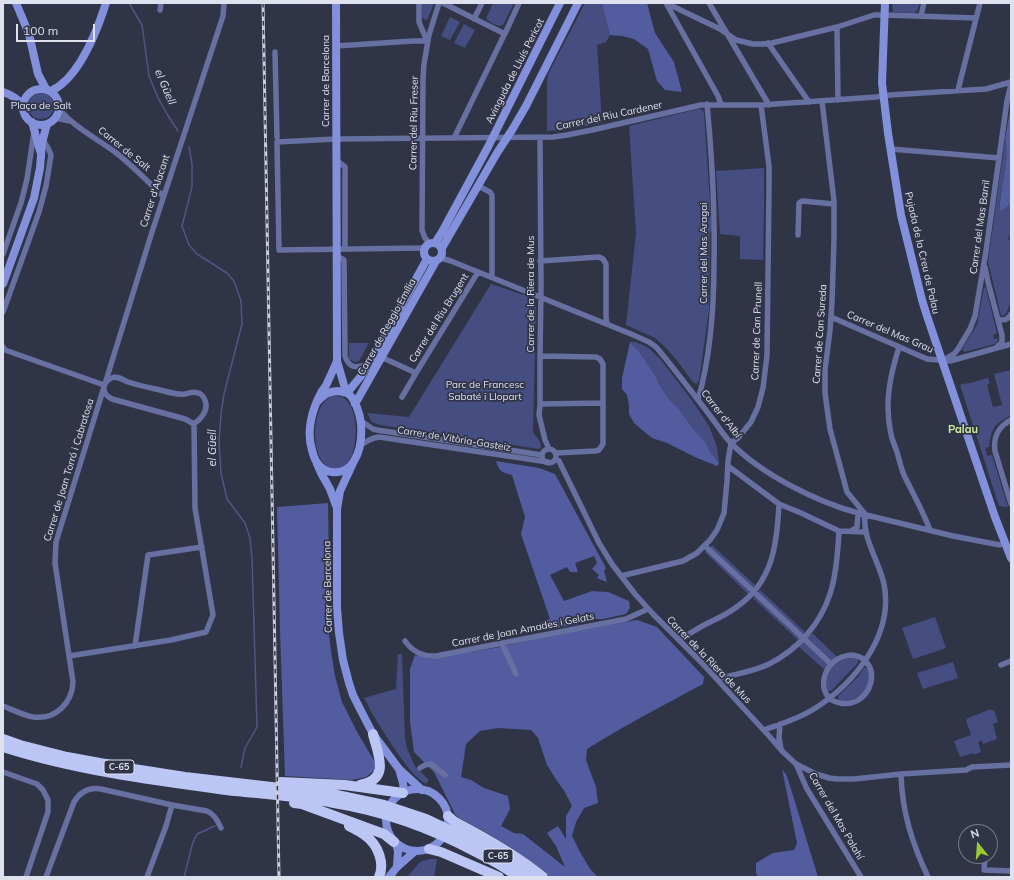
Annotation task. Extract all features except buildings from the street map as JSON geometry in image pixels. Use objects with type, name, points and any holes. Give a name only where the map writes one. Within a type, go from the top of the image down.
[{"type":"highway","points":[[356,786],[370,782],[375,779],[379,773],[381,766],[380,759],[373,734]]},
{"type":"highway","points":[[3,735],[26,746]]},
{"type":"highway","name":"C-65","points":[[3,739],[67,757],[214,784]]},
{"type":"highway","name":"C-65","points":[[3,747],[67,765],[126,776],[214,784]]},
{"type":"highway","points":[[3,752],[39,758]]},
{"type":"highway","points":[[214,784],[234,779],[253,788]]},
{"type":"highway","points":[[214,784],[235,794],[253,788]]},
{"type":"highway","points":[[287,792],[346,784],[404,792]]},
{"type":"highway","name":"C-65","points":[[253,788],[332,798],[356,807],[405,820],[463,841],[518,867],[530,877]]},
{"type":"highway","points":[[287,792],[302,804],[377,831],[384,834],[395,843]]},
{"type":"highway","points":[[325,812],[340,822],[356,829],[375,845],[381,864],[379,877]]},
{"type":"highway","points":[[448,816],[508,851],[543,877]]},
{"type":"highway","name":"C-65","points":[[463,841],[518,877]]},
{"type":"highway","points":[[429,849],[441,852],[498,877]]},
{"type":"street","points":[[16,3],[28,34],[38,74],[59,104],[57,114],[51,122],[33,126]]},
{"type":"street","points":[[51,93],[63,84],[81,61],[98,28],[106,3]]},
{"type":"street","points":[[160,10],[161,3]]},
{"type":"street","name":"Carrer d'Alacant","points":[[104,385],[163,196],[223,16],[224,3]]},
{"type":"street","name":"Carrer de Barcelona","points":[[336,3],[336,160],[339,251],[337,360],[344,385],[348,391]]},
{"type":"street","points":[[336,46],[427,41],[419,22],[419,3]]},
{"type":"street","name":"Carrer del Riu Freser","points":[[430,245],[422,230],[423,78],[427,41],[439,3]]},
{"type":"street","points":[[443,3],[505,34]]},
{"type":"street","points":[[474,19],[482,3]]},
{"type":"street","points":[[454,138],[519,3]]},
{"type":"street","name":"Avinguda de Lluís Pericot","points":[[430,245],[442,232],[488,147],[560,3]]},
{"type":"street","points":[[430,245],[424,255],[435,259],[443,253],[442,248],[481,187],[497,153],[526,106],[578,3]]},
{"type":"street","points":[[666,3],[720,29],[736,40],[745,43],[762,44],[837,27],[874,15],[976,18]]},
{"type":"street","points":[[666,3],[721,104]]},
{"type":"street","points":[[708,3],[769,105]]},
{"type":"street","name":"Pujada de la Creu de Palau","points":[[885,3],[882,83],[890,149],[901,215],[922,300],[992,509],[1011,558]]},
{"type":"street","points":[[921,16],[924,3]]},
{"type":"street","points":[[958,90],[980,3]]},
{"type":"street","points":[[837,27],[838,100]]},
{"type":"street","points":[[768,43],[809,102]]},
{"type":"street","points":[[275,52],[279,250],[339,251],[439,244],[442,248]]},
{"type":"street","points":[[38,74],[36,85],[24,100],[23,105],[24,114],[33,126],[41,154]]},
{"type":"street","name":"Carrer del Riu Cardener","points":[[277,139],[454,138],[493,137],[510,134],[540,137],[567,135],[707,104],[769,105],[884,95],[986,89],[1011,83]]},
{"type":"street","name":"Carrer del Mas Barril","points":[[942,361],[954,354],[958,349],[976,316],[1007,101],[1011,83]]},
{"type":"street","points":[[14,96],[41,89],[51,93]]},
{"type":"street","points":[[3,92],[14,96],[23,105]]},
{"type":"street","name":"Carrer de Can Sureda","points":[[822,101],[834,204],[831,317],[825,370],[825,393],[828,419],[847,492],[865,514]]},
{"type":"street","name":"Carrer del Mas Aragai","points":[[698,400],[706,366],[713,312],[714,205],[707,104]]},
{"type":"street","name":"Carrer de Can Prunell","points":[[731,443],[741,435],[755,414],[763,388],[766,366],[769,175],[761,105]]},
{"type":"street","name":"Carrer de Salt","points":[[59,109],[70,121],[114,152],[163,196]]},
{"type":"street","name":"Carrer de Salt","points":[[55,118],[70,121]]},
{"type":"street","points":[[3,284],[34,198],[46,124]]},
{"type":"street","points":[[3,254],[21,203],[27,179],[33,126]]},
{"type":"street","name":"Carrer de la Riera de Mus","points":[[540,137],[539,415],[545,440],[549,449]]},
{"type":"street","points":[[3,312],[39,212],[46,186],[51,155],[43,140]]},
{"type":"street","points":[[890,149],[999,158]]},
{"type":"street","points":[[481,187],[490,192],[492,195],[492,278]]},
{"type":"street","points":[[798,235],[799,203],[802,201],[834,204]]},
{"type":"street","name":"Carrer de Barcelona","points":[[339,251],[344,260],[344,349],[346,360],[351,366],[354,367],[360,367],[368,364]]},
{"type":"street","points":[[540,261],[599,257],[603,259],[606,264],[607,324]]},
{"type":"street","name":"Carrer d'Albí","points":[[435,259],[478,272],[649,342],[666,358],[731,443],[753,462],[772,475],[808,494],[843,509],[858,513],[952,536],[1000,545],[1005,543]]},
{"type":"street","name":"Carrer de Reggio Emília","points":[[355,404],[435,259]]},
{"type":"street","name":"Carrer de Reggio Emília","points":[[348,391],[361,376],[435,259]]},
{"type":"street","points":[[984,262],[1002,335],[1002,342],[996,348]]},
{"type":"street","name":"Carrer del Riu Brugent","points":[[402,397],[478,272]]},
{"type":"street","points":[[981,283],[989,286]]},
{"type":"street","points":[[998,319],[1006,320],[1011,314]]},
{"type":"street","name":"Carrer del Mas Grau","points":[[831,317],[927,359],[942,361]]},
{"type":"street","points":[[1002,335],[1011,343]]},
{"type":"street","points":[[942,361],[950,361],[1011,343]]},
{"type":"street","points":[[899,347],[889,390],[888,404],[891,435],[904,474],[923,512],[930,530]]},
{"type":"street","points":[[4,349],[104,385]]},
{"type":"street","name":"Carrer de Barcelona","points":[[317,402],[337,360],[344,349]]},
{"type":"street","points":[[540,356],[596,357],[600,359],[603,364],[603,444],[599,450],[556,456]]},
{"type":"street","name":"Carrer del Riu Brugent","points":[[381,357],[416,373]]},
{"type":"street","points":[[69,656],[171,640],[206,632],[213,615],[195,508],[194,424],[203,416],[206,410],[204,399],[202,395],[198,393],[192,392],[185,394],[174,394],[127,381],[119,377],[110,379],[104,385],[105,394],[112,399],[185,419],[194,424]]},
{"type":"street","name":"Carrer de Joan Torró i Cabratosa","points":[[3,706],[29,716],[35,717],[52,715],[62,708],[72,694],[73,682],[55,563],[56,542],[104,385]]},
{"type":"street","points":[[337,391],[348,391],[355,404],[361,421],[362,431],[360,446],[353,462],[347,468],[335,473],[329,472],[320,466],[316,461],[311,447],[310,430],[313,412],[317,402],[325,394],[337,391]]},
{"type":"street","points":[[540,404],[603,403]]},
{"type":"street","points":[[1011,420],[998,430],[994,446],[1011,504]]},
{"type":"street","name":"Carrer de Vitòria-Gasteiz","points":[[361,421],[373,429],[378,430],[542,455]]},
{"type":"street","name":"Carrer de Vitòria-Gasteiz","points":[[360,446],[374,437],[380,437],[548,462]]},
{"type":"street","points":[[621,576],[683,561],[697,553],[705,546],[717,530],[724,512],[731,443]]},
{"type":"street","points":[[549,449],[554,450],[556,456],[553,462],[548,462],[544,460],[542,455],[544,451],[549,449]]},
{"type":"street","name":"Carrer de la Riera de Mus","points":[[556,456],[599,543],[626,583],[648,609],[796,764],[816,774],[837,779],[966,770],[972,767],[1011,765]]},
{"type":"street","name":"Carrer de Barcelona","points":[[316,461],[330,489],[337,509]]},
{"type":"street","name":"Carrer de Barcelona","points":[[353,462],[340,491],[337,509],[337,608],[342,660],[358,707],[373,734],[399,769],[422,790]]},
{"type":"street","points":[[728,466],[779,504],[840,531],[865,532]]},
{"type":"street","points":[[679,640],[737,607],[759,587],[773,555],[777,535],[779,504]]},
{"type":"street","points":[[851,531],[857,527],[858,513]]},
{"type":"street","points":[[764,730],[800,716],[814,709],[829,698],[852,677],[865,660],[880,633],[886,604],[884,584],[865,532],[865,514]]},
{"type":"street","points":[[716,679],[769,664],[793,648],[804,638],[817,621],[830,594],[840,531]]},
{"type":"street","points":[[705,546],[831,664]]},
{"type":"street","points":[[135,646],[148,555],[202,548]]},
{"type":"street","name":"Carrer de Joan Amades i Gelats","points":[[405,641],[412,650],[430,657],[626,619],[648,609]]},
{"type":"street","points":[[502,643],[516,674]]},
{"type":"street","points":[[849,655],[858,656],[865,660],[870,668],[872,676],[871,685],[865,695],[858,701],[847,704],[838,703],[829,698],[825,691],[824,682],[826,672],[831,664],[840,658],[849,655]]},
{"type":"street","points":[[1001,665],[1011,661]]},
{"type":"street","points":[[780,724],[779,738],[782,751]]},
{"type":"street","points":[[420,768],[425,764],[431,764],[445,775]]},
{"type":"street","name":"Carrer del Mas Palahí","points":[[796,764],[807,789],[861,877]]},
{"type":"street","name":"Carrer de Barcelona","points":[[399,769],[404,792]]},
{"type":"street","points":[[3,772],[37,784],[43,790],[48,800],[48,812],[26,877]]},
{"type":"street","points":[[901,774],[907,822],[919,858],[928,877]]},
{"type":"street","points":[[46,877],[74,802],[78,795],[90,789],[97,789],[211,812],[221,828]]},
{"type":"street","points":[[395,843],[414,852],[429,849],[437,844],[445,836],[448,826],[446,808],[440,799],[432,793],[414,789],[404,792],[396,797],[391,803],[386,816],[387,830],[398,850],[397,867]]},
{"type":"street","points":[[147,877],[166,826],[172,805]]},
{"type":"street","points":[[389,877],[397,867],[414,852]]},
{"type":"street","points":[[984,864],[984,870],[1011,871]]},
{"type":"green space","points":[[422,3],[434,3],[426,20],[422,17]]},
{"type":"green space","points":[[493,3],[514,3],[503,25],[501,26],[496,25],[486,19]]},
{"type":"green space","points":[[585,3],[602,3],[610,35],[606,42],[597,45],[602,123],[547,131],[548,74]]},
{"type":"green space","points":[[892,3],[920,3],[917,11],[914,13],[893,12]]},
{"type":"green space","points":[[450,17],[460,22],[450,40],[441,36]]},
{"type":"green space","points":[[464,24],[475,30],[465,48],[454,43]]},
{"type":"green space","name":"Plaça de Salt","points":[[41,93],[50,97],[54,106],[50,115],[41,119],[32,115],[28,106],[32,97]]},
{"type":"green space","points":[[698,109],[703,110],[704,114],[712,231],[710,232],[709,310],[699,381],[696,384],[667,349],[655,338],[626,325],[636,233],[629,126]]},
{"type":"green space","points":[[1005,139],[1007,156],[1000,210],[1004,210],[1011,203],[1011,232],[1008,239],[1011,241],[1011,301],[1006,314],[1003,316],[1001,315],[988,262]]},
{"type":"green space","points":[[764,168],[763,260],[740,259],[740,236],[720,234],[716,171]]},
{"type":"green space","name":"Parc de Francesc Sabaté i Llopart","points":[[491,284],[527,296],[536,307],[533,432],[540,442],[541,447],[539,449],[380,425],[372,422],[367,413],[409,417]]},
{"type":"green space","points":[[984,287],[986,288],[997,333],[993,335],[994,339],[998,338],[998,340],[995,344],[964,352],[962,349],[977,325]]},
{"type":"green space","points":[[630,342],[636,342],[649,348],[661,360],[691,399],[709,426],[717,447],[719,463],[705,442],[679,409],[668,398],[655,375],[638,350]]},
{"type":"green space","points":[[349,343],[369,343],[359,361],[355,362],[349,359]]},
{"type":"green space","points":[[1011,370],[1010,416],[994,428],[989,447],[985,448],[987,456],[992,455],[1008,507],[999,506],[960,385],[988,378],[990,383],[987,385],[993,407],[1002,405],[994,374]]},
{"type":"green space","points":[[333,396],[342,397],[350,405],[354,414],[356,425],[356,437],[351,458],[345,465],[338,468],[328,467],[321,460],[317,449],[315,436],[319,411],[325,401]]},
{"type":"green space","points":[[712,545],[755,585],[748,594],[705,552]]},
{"type":"green space","points":[[760,590],[805,632],[798,640],[753,598]]},
{"type":"green space","points":[[935,617],[946,648],[913,659],[902,628]]},
{"type":"green space","points":[[812,633],[837,657],[825,670],[799,647]]},
{"type":"green space","points":[[398,654],[402,654],[405,738],[407,748],[415,766],[429,780],[426,784],[414,775],[398,754],[364,698],[396,689]]},
{"type":"green space","points":[[855,657],[858,659],[857,664],[831,691],[828,691],[827,677],[834,665],[847,658]]},
{"type":"green space","points":[[953,662],[958,678],[923,689],[917,673]]},
{"type":"green space","points":[[864,668],[869,670],[869,680],[868,686],[862,694],[854,699],[844,701],[839,700],[838,696],[858,677]]},
{"type":"green space","points":[[991,709],[992,711],[994,710],[998,722],[993,724],[997,739],[983,744],[982,740],[978,742],[981,752],[974,755],[973,753],[960,757],[954,741],[971,735],[966,720]]},
{"type":"green space","points":[[429,859],[437,859],[434,877],[407,877],[420,862]]},
{"type":"shaded area","points":[[602,3],[647,3],[655,33],[674,62],[682,92],[665,90],[657,81],[648,49],[634,39],[610,35]]},
{"type":"shaded area","points":[[1011,105],[1011,203],[1004,210],[1000,210],[1007,155],[1005,139]]},
{"type":"shaded area","points":[[630,342],[638,350],[655,375],[668,398],[679,409],[705,442],[719,463],[717,466],[667,443],[652,438],[634,423],[629,414],[627,395],[622,389],[622,378]]},
{"type":"shaded area","points":[[496,461],[539,468],[555,474],[606,568],[604,571],[607,582],[597,578],[599,575],[592,569],[597,563],[594,556],[575,563],[578,572],[570,572],[567,567],[550,575],[564,601],[592,591],[608,592],[629,601],[630,608],[626,614],[603,619],[574,619],[579,624],[529,633],[534,625],[550,619],[521,534],[525,517],[512,475],[501,471]]},
{"type":"shaded area","points":[[328,503],[328,625],[335,676],[342,702],[376,764],[374,771],[366,777],[352,780],[285,776],[277,507]]},
{"type":"shaded area","points":[[637,620],[657,627],[704,677],[703,684],[630,723],[587,749],[586,760],[596,787],[598,803],[584,808],[576,822],[572,836],[590,869],[598,877],[550,877],[510,847],[459,818],[455,814],[434,772],[414,752],[410,722],[410,669],[415,655],[430,659],[500,647],[554,635]],"holes":[[[498,728],[531,730],[538,738],[547,765],[565,792],[572,806],[566,816],[566,839],[558,826],[547,833],[556,846],[565,867],[523,834],[514,833],[501,826],[510,809],[508,796],[484,788],[471,780],[461,777],[466,744],[480,731]]]},
{"type":"shaded area","points":[[782,769],[787,776],[818,877],[758,877],[756,873],[756,863],[773,853],[794,850],[797,843]]},
{"type":"waterway","name":"el Güell","points":[[129,3],[142,25],[149,76],[158,98],[178,131]]},
{"type":"waterway","name":"el Güell","points":[[189,147],[192,164],[192,187],[182,226],[189,245],[197,254],[227,273],[234,281],[241,301],[242,324],[224,394],[219,442],[221,473],[227,499],[245,523],[250,538],[252,558],[257,727],[245,748],[241,767]]},
{"type":"waterway","name":"el Güell","points":[[184,877],[193,842],[197,834],[215,826]]},
{"type":"railway","points":[[263,3],[279,877]]},
{"type":"district","name":"Palau","points":[[963,430]]}]
